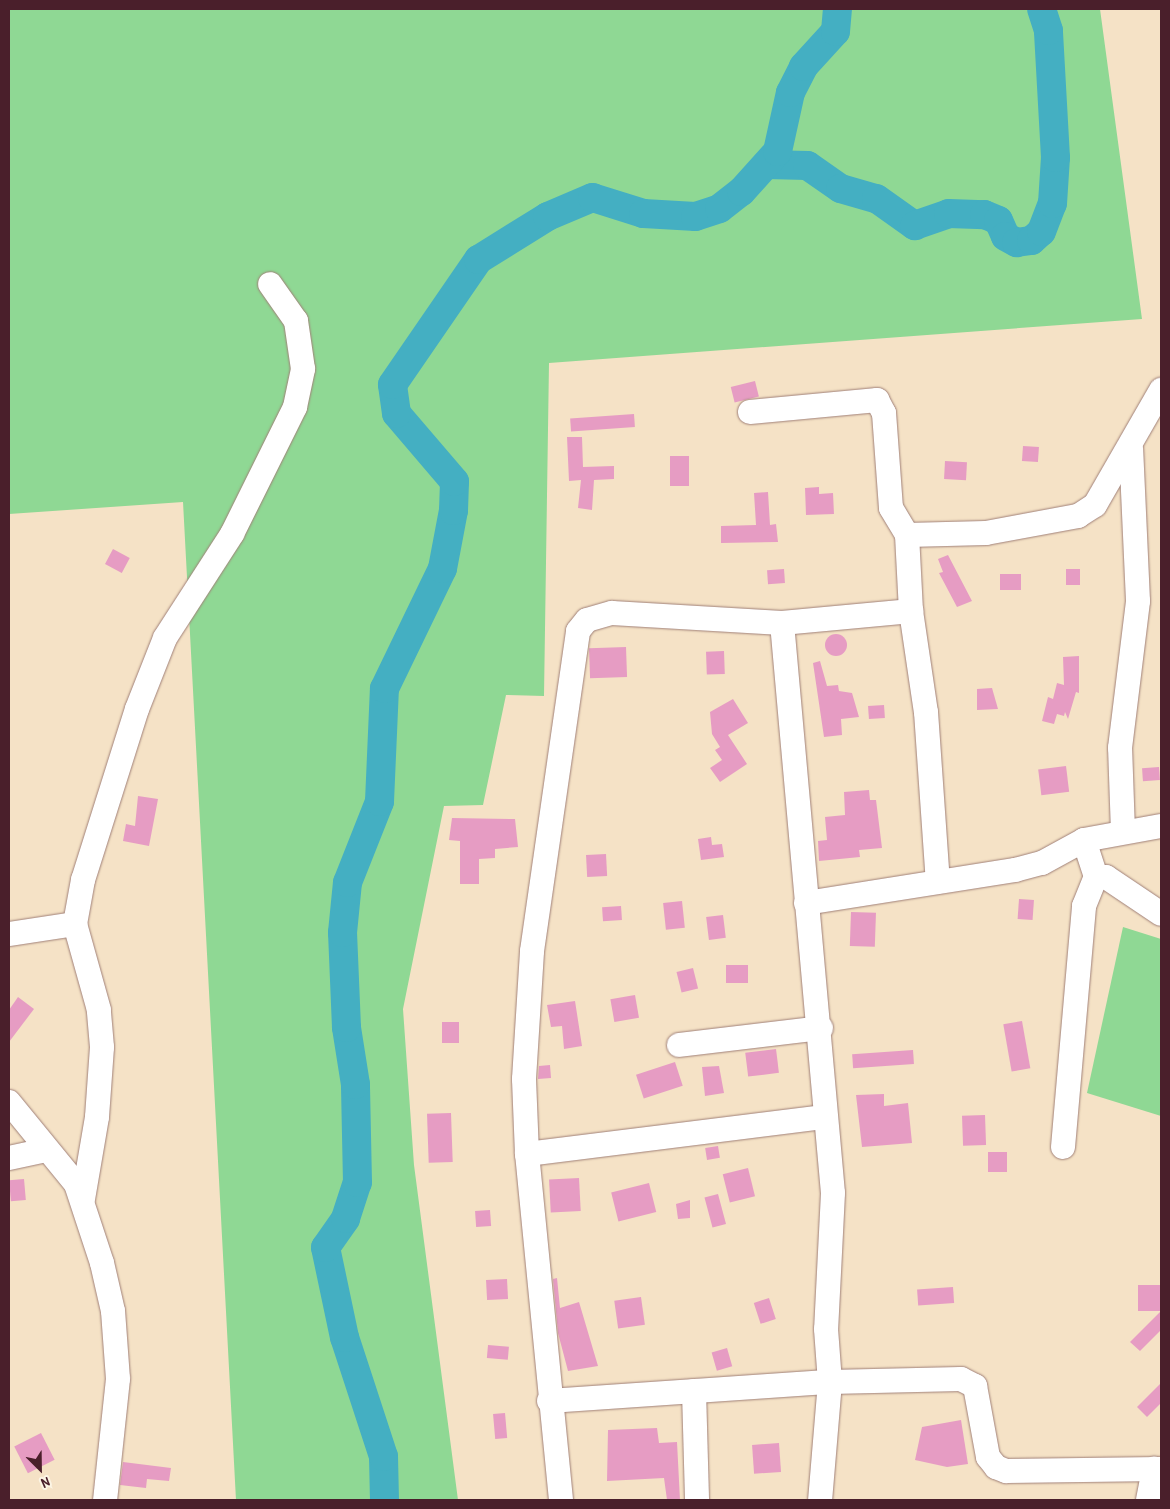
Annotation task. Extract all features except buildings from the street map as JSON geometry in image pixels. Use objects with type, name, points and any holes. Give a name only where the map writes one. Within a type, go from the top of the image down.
[{"type":"street","points":[[83,1199],[97,1117],[102,1047],[99,1010],[75,924],[83,880],[134,719],[165,638],[232,534],[294,407],[303,369],[296,320],[270,284]]},
{"type":"street","points":[[907,535],[986,533],[1078,516],[1095,506],[1131,449],[1161,390]]},
{"type":"street","points":[[750,412],[877,400],[884,414],[891,508],[907,535],[911,611],[926,712],[938,882]]},
{"type":"street","points":[[1123,832],[1120,748],[1138,601],[1131,449]]},
{"type":"street","points":[[561,1500],[549,1401],[527,1154],[524,1079],[531,960],[578,631],[587,620],[612,613],[782,624],[911,611]]},
{"type":"street","points":[[782,624],[806,903],[821,1028],[824,1117],[833,1193],[826,1329],[830,1382],[820,1500]]},
{"type":"street","points":[[806,903],[938,882],[1042,862],[1084,840],[1161,826]]},
{"type":"street","points":[[1063,1147],[1084,906],[1096,876],[1084,840]]},
{"type":"street","points":[[1096,876],[1106,876],[1161,914]]},
{"type":"street","points":[[9,934],[75,924]]},
{"type":"street","points":[[679,1045],[821,1028]]},
{"type":"street","points":[[9,1102],[46,1150],[66,1170],[83,1199],[117,1340],[118,1379],[105,1500]]},
{"type":"street","points":[[527,1154],[824,1117]]},
{"type":"street","points":[[9,1158],[46,1150]]},
{"type":"street","points":[[549,1401],[830,1382],[968,1383],[975,1386],[979,1399],[988,1457],[1006,1471],[1158,1469],[1148,1500]]},
{"type":"street","points":[[694,1391],[697,1500]]},
{"type":"green space","points":[[9,9],[1100,9],[1142,319],[549,363],[544,696],[506,695],[483,805],[444,806],[403,1009],[414,1165],[458,1500],[236,1500],[183,502],[9,514]]},
{"type":"green space","points":[[1123,927],[1161,939],[1161,1116],[1087,1093]]},
{"type":"waterway","points":[[384,1500],[383,1456],[344,1337],[325,1247],[345,1218],[357,1182],[355,1084],[346,1027],[342,932],[347,882],[379,801],[384,688],[442,568],[453,510],[454,481],[396,413],[392,384],[478,259],[547,216],[592,197],[643,213],[695,216],[719,208],[741,191],[777,151],[790,92],[803,66],[835,31],[837,9]]},
{"type":"waterway","points":[[766,164],[807,165],[840,188],[876,198],[914,225],[948,213],[984,214],[998,220],[1005,236],[1016,242],[1031,240],[1041,231],[1052,203],[1055,157],[1048,30],[1041,9]]}]
